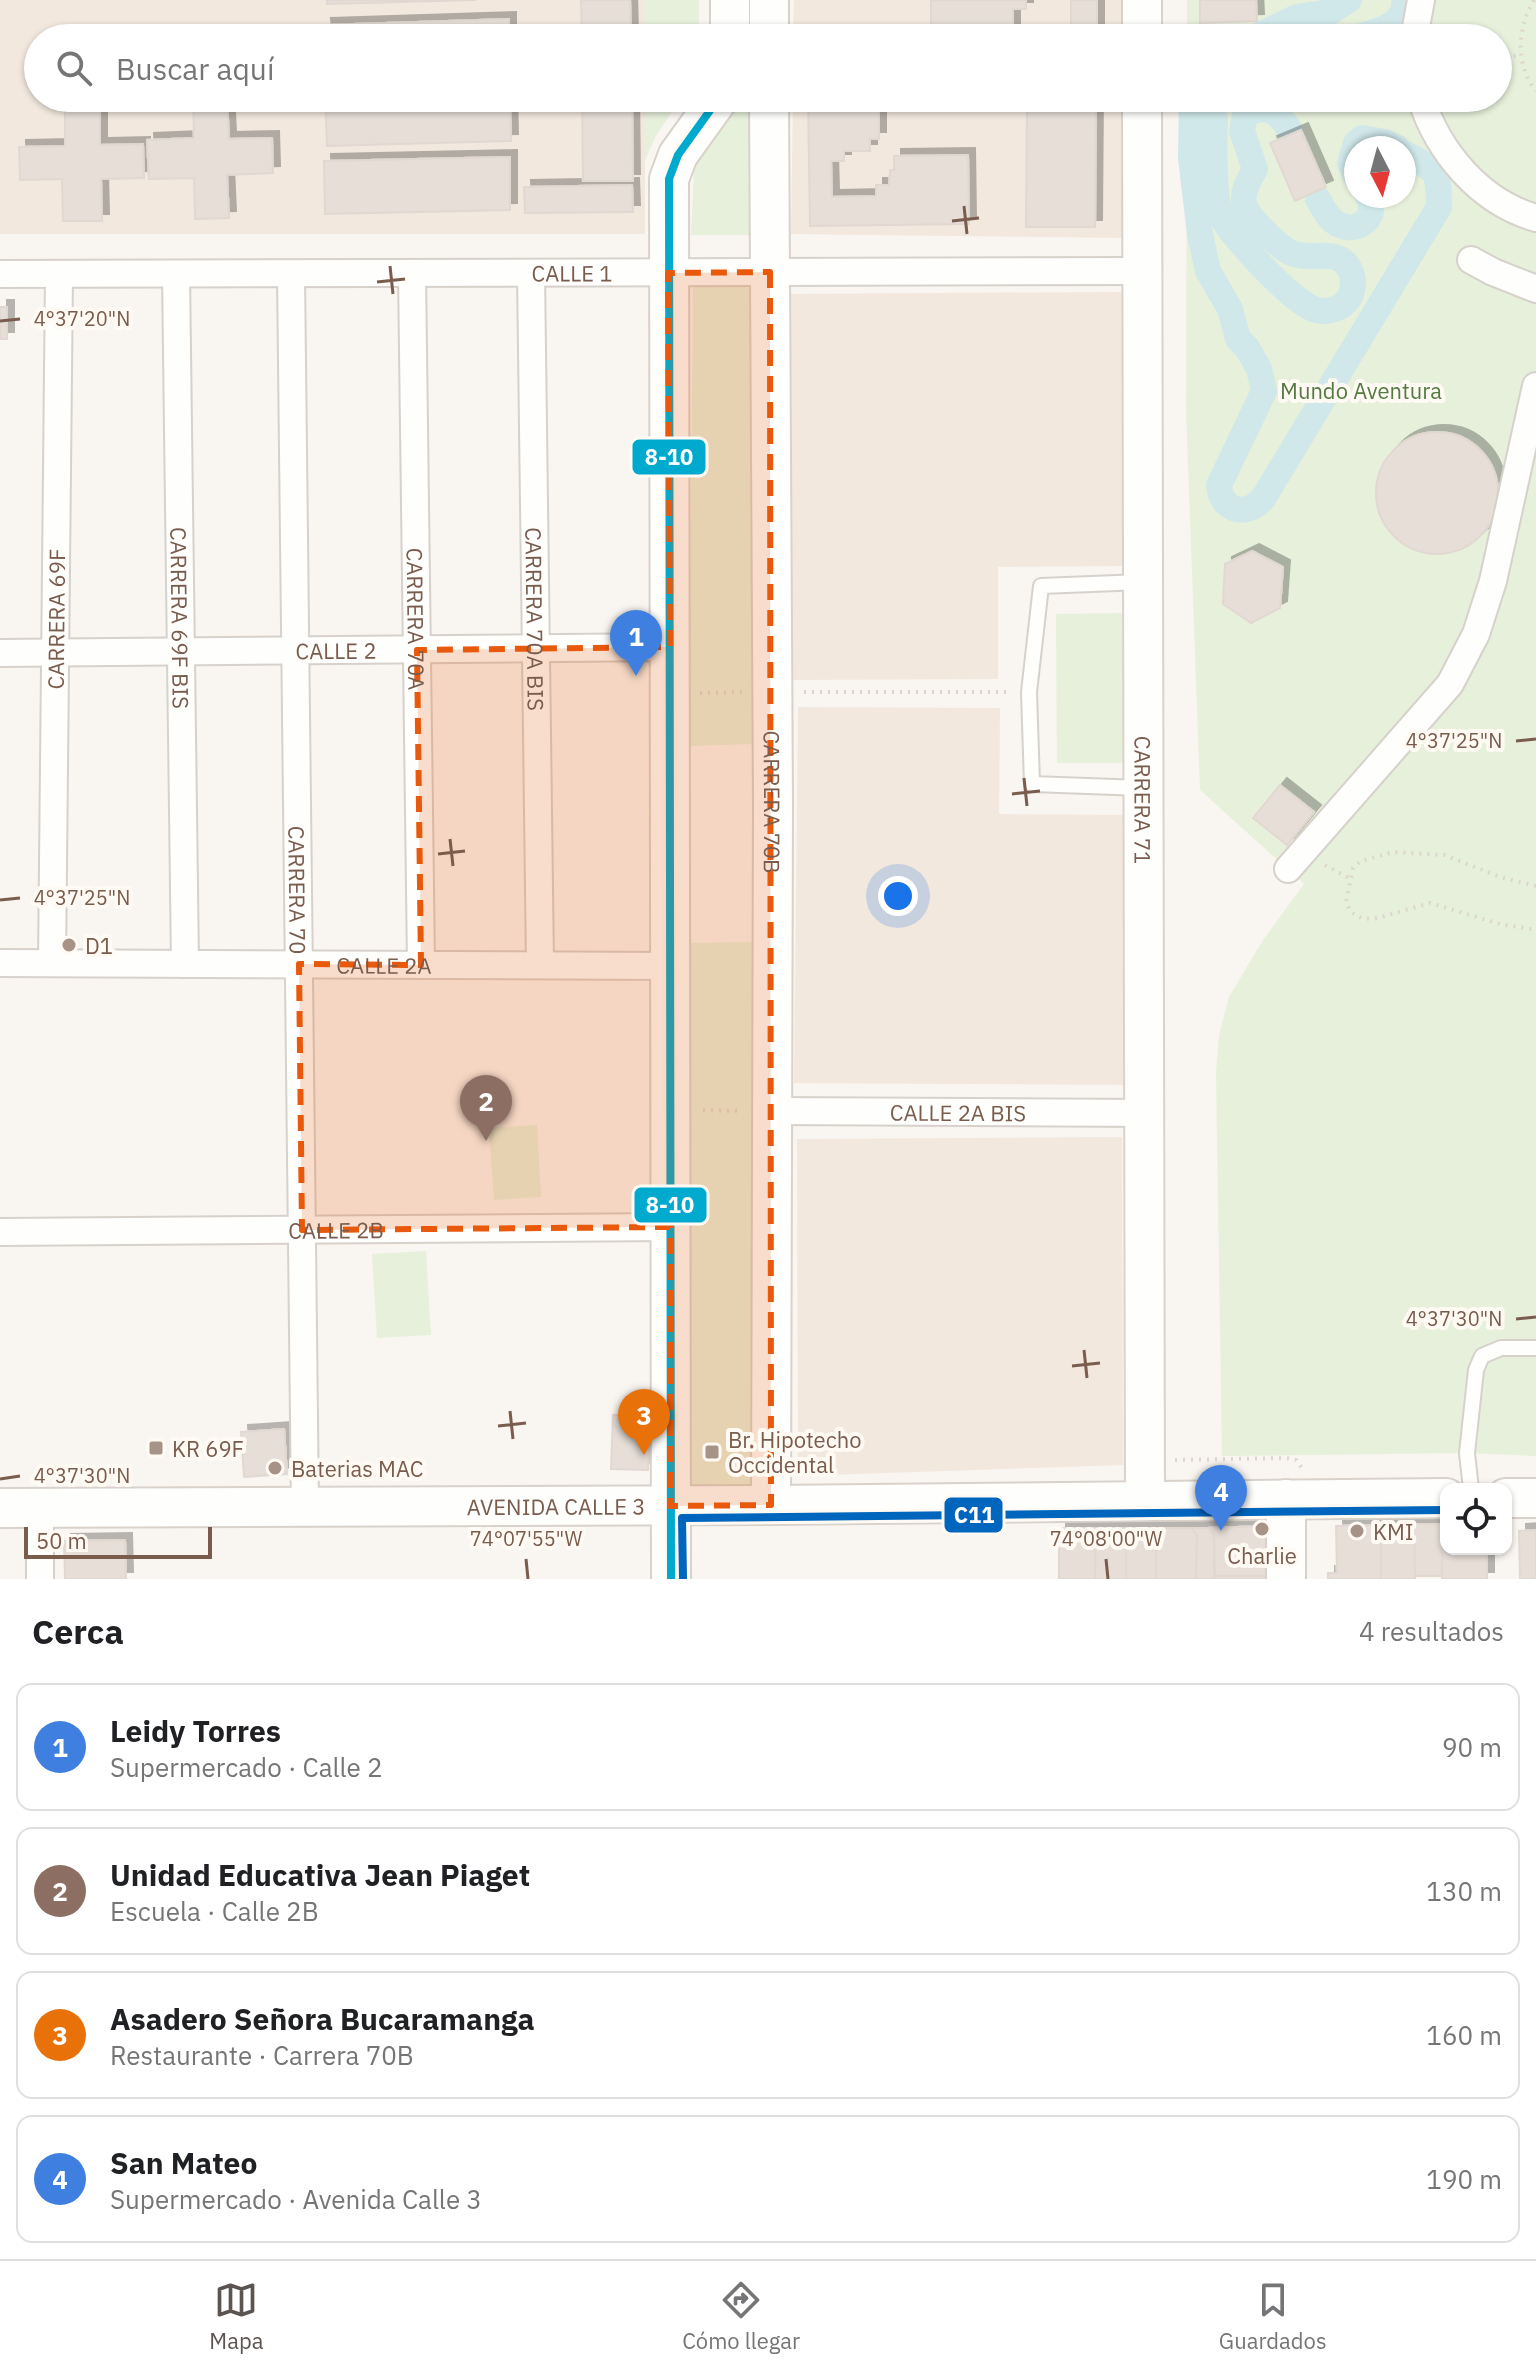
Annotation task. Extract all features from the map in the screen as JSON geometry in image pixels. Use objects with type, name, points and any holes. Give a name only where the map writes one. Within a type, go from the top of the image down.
[{"type":"street","points":[[730,0],[730,24]]},
{"type":"street","points":[[769,0],[769,24]]},
{"type":"street","points":[[1142,0],[1142,24]]},
{"type":"street","points":[[1417,24],[1421,0]]},
{"type":"street","points":[[671,1579],[669,179],[678,155],[709,112]]},
{"type":"street","name":"CARRERA 70B","points":[[769,112],[773,692],[771,1505]]},
{"type":"street","name":"CARRERA 71","points":[[1142,112],[1145,1501]]},
{"type":"street","points":[[1427,112],[1451,158],[1473,182],[1499,201],[1536,218]]},
{"type":"street","points":[[1471,260],[1536,289]]},
{"type":"street","name":"CALLE 1","points":[[0,274],[1143,271]]},
{"type":"street","name":"CARRERA 70A","points":[[412,273],[421,965]]},
{"type":"street","name":"CARRERA 70A BIS","points":[[531,273],[540,965]]},
{"type":"street","name":"CARRERA 69F","points":[[52,963],[59,274]]},
{"type":"street","name":"CARRERA 69F BIS","points":[[176,274],[185,964]]},
{"type":"street","name":"CARRERA 70","points":[[291,274],[305,1507]]},
{"type":"street","points":[[1288,869],[1450,684],[1476,634],[1493,581],[1536,386]]},
{"type":"street","name":"CALLE 2","points":[[0,653],[670,647]]},
{"type":"street","name":"CALLE 2A","points":[[0,963],[670,966]]},
{"type":"street","name":"CALLE 2A BIS","points":[[772,1111],[1144,1113]]},
{"type":"street","name":"CALLE 2B","points":[[0,1232],[670,1227]]},
{"type":"street","name":"AVENIDA CALLE 3","points":[[0,1508],[670,1506],[1440,1498]]},
{"type":"street","points":[[1512,1498],[1536,1498]]},
{"type":"street","points":[[1286,1499],[1286,1579]]},
{"type":"street","points":[[40,1508],[40,1579]]},
{"type":"lane","points":[[1143,582],[1041,586],[1029,692],[1032,784],[1143,788]]},
{"type":"lane","points":[[1470,1483],[1467,1453],[1476,1370],[1482,1356],[1501,1348],[1536,1348]]},
{"type":"path","points":[[1534,0],[1524,23],[1521,55],[1525,71],[1536,91]]},
{"type":"path","points":[[1512,56],[1521,55]]},
{"type":"path","points":[[670,693],[1029,692]]},
{"type":"path","points":[[1536,886],[1500,877],[1445,855],[1393,852],[1361,861],[1353,868],[1346,902],[1351,912],[1363,919],[1378,918],[1430,903],[1500,924],[1536,930]]},
{"type":"path","points":[[670,1110],[772,1111]]},
{"type":"highlighted area","points":[[770,272],[771,1505],[670,1506],[670,1227],[302,1230],[299,964],[421,965],[417,650],[670,647],[668,273]]},
{"type":"shaded area","points":[[0,0],[645,0],[645,24],[24,24],[24,112],[645,112],[645,234],[0,234]]},
{"type":"shaded area","points":[[794,0],[1131,0],[1131,24],[793,24]]},
{"type":"shaded area","points":[[793,112],[1130,112],[1129,238],[791,234]]},
{"type":"shaded area","points":[[1122,292],[1123,566],[998,567],[998,679],[789,680],[787,294]]},
{"type":"shaded area","points":[[798,707],[1000,708],[999,814],[1130,815],[1128,1085],[794,1083]]},
{"type":"shaded area","points":[[1122,1137],[1123,1465],[798,1476],[797,1139]]},
{"type":"green space","points":[[645,0],[699,0],[699,24],[645,24]]},
{"type":"green space","name":"Mundo Aventura","points":[[1187,0],[1536,0],[1536,1456],[1467,1453],[1222,1456],[1216,1072],[1219,1035],[1229,997],[1263,940],[1304,884],[1200,790],[1186,409],[1187,112],[1512,112],[1512,24],[1187,24]]},
{"type":"green space","points":[[645,112],[672,112],[656,136],[645,160]]},
{"type":"green space","points":[[719,112],[756,112],[756,235],[691,235],[695,150]]},
{"type":"green space","points":[[751,279],[753,744],[689,746],[693,284]]},
{"type":"green space","points":[[1128,613],[1129,763],[1057,763],[1056,614]]},
{"type":"green space","points":[[752,942],[755,1487],[688,1488],[685,943]]},
{"type":"green space","points":[[537,1125],[541,1197],[494,1200],[489,1128]]},
{"type":"green space","points":[[426,1251],[431,1335],[377,1338],[372,1254]]},
{"type":"building","points":[[327,0],[476,0],[327,4]]},
{"type":"building","points":[[581,0],[630,0],[631,24],[582,24]]},
{"type":"building","points":[[931,0],[1026,0],[1026,9],[1013,9],[1013,24],[931,24]]},
{"type":"building","points":[[1071,0],[1097,0],[1097,24],[1071,24]]},
{"type":"building","points":[[1200,0],[1256,0],[1257,21],[1200,23]]},
{"type":"building","points":[[509,19],[509,24],[355,24]]},
{"type":"building","points":[[65,112],[100,112],[100,145],[143,144],[144,178],[101,179],[102,221],[63,221],[62,179],[20,180],[19,147],[65,146]]},
{"type":"building","points":[[193,112],[228,112],[229,139],[272,138],[273,173],[227,175],[229,218],[195,219],[194,178],[149,179],[147,140],[194,138]]},
{"type":"building","points":[[326,112],[510,112],[511,141],[327,146]]},
{"type":"building","points":[[582,112],[632,112],[633,181],[583,181]]},
{"type":"building","points":[[808,112],[879,112],[879,139],[870,139],[870,151],[844,151],[844,161],[831,161],[832,197],[876,196],[876,185],[889,185],[894,156],[968,155],[969,224],[810,226]]},
{"type":"building","points":[[1027,112],[1096,112],[1095,227],[1026,227]]},
{"type":"building","points":[[1301,130],[1326,187],[1295,201],[1270,143]]},
{"type":"building","points":[[510,157],[510,210],[325,214],[324,161]]},
{"type":"building","points":[[632,185],[633,212],[525,213],[524,187]]},
{"type":"building","points":[[0,307],[7,307],[7,339],[0,339]]},
{"type":"building","points":[[1437,432],[1461,436],[1480,450],[1494,469],[1498,493],[1494,517],[1480,536],[1461,550],[1437,554],[1413,550],[1394,536],[1380,517],[1376,493],[1380,469],[1394,450],[1413,436]]},
{"type":"building","points":[[1252,551],[1283,567],[1280,608],[1251,623],[1223,604],[1225,564]]},
{"type":"building","points":[[1280,785],[1314,812],[1287,845],[1253,818]]},
{"type":"building","points":[[613,1415],[650,1415],[648,1470],[611,1469]]},
{"type":"building","points":[[284,1429],[287,1474],[244,1477],[241,1432]]},
{"type":"building","points":[[1414,1524],[1440,1524],[1442,1576],[1415,1576]]},
{"type":"building","points":[[1414,1524],[1415,1579],[1381,1579],[1381,1525]]},
{"type":"building","points":[[1381,1525],[1381,1579],[1328,1579],[1328,1573],[1337,1573],[1336,1526]]},
{"type":"building","points":[[1267,1526],[1278,1534],[1275,1576],[1215,1576],[1214,1535],[1209,1528]]},
{"type":"building","points":[[1059,1528],[1096,1528],[1095,1579],[1059,1579]]},
{"type":"building","points":[[1096,1528],[1126,1528],[1126,1579],[1095,1579]]},
{"type":"building","points":[[1126,1528],[1156,1528],[1156,1579],[1126,1579]]},
{"type":"building","points":[[1156,1528],[1191,1528],[1197,1535],[1196,1579],[1156,1579]]},
{"type":"building","points":[[1191,1528],[1209,1528],[1214,1535],[1214,1579],[1196,1579],[1197,1535]]},
{"type":"building","points":[[1536,1530],[1536,1579],[1520,1579],[1519,1531]]},
{"type":"building","points":[[125,1540],[126,1579],[65,1579],[64,1541]]},
{"type":"building","points":[[1442,1555],[1487,1555],[1487,1579],[1442,1579]]},
{"type":"building","points":[[1215,1576],[1275,1576],[1275,1579],[1214,1579]]},
{"type":"waterway","points":[[1282,24],[1297,17],[1330,12],[1349,0]]},
{"type":"waterway","points":[[1392,24],[1404,9],[1404,0]]},
{"type":"waterway","points":[[1192,112],[1191,158],[1200,234],[1208,271],[1230,309],[1238,339],[1248,349],[1259,369],[1264,391],[1219,485],[1225,501],[1236,509],[1250,508],[1264,497],[1439,207],[1437,178],[1430,168],[1416,160]]},
{"type":"waterway","points":[[1212,112],[1215,119],[1219,211],[1234,235],[1262,266],[1306,305],[1321,311],[1339,307],[1349,298],[1353,287],[1348,266],[1335,257],[1302,256],[1288,251],[1273,240],[1246,209],[1245,190],[1255,169],[1242,131],[1245,115],[1251,112]]},
{"type":"waterway","points":[[1273,112],[1290,131]]},
{"type":"waterway","points":[[1318,199],[1326,213],[1340,226],[1362,224],[1368,219],[1371,208]]},
{"type":"transit line","name":"8-10","points":[[671,1579],[669,179],[678,155],[709,112]]},
{"type":"transit line","name":"C11","points":[[683,1579],[682,1518],[1440,1510]]},
{"type":"place","name":"Leidy Torres","points":[[636,676]]},
{"type":"place","name":"D1","points":[[69,945]]},
{"type":"place","name":"Unidad Educativa Jean Piaget","points":[[486,1141]]},
{"type":"place","name":"KR 69F","points":[[156,1448]]},
{"type":"place","name":"Br. Hipotecho Occidental","points":[[712,1452]]},
{"type":"place","name":"Asadero Señora Bucaramanga","points":[[644,1455]]},
{"type":"place","name":"Baterias MAC","points":[[275,1468]]},
{"type":"place","name":"Charlie","points":[[1262,1529]]},
{"type":"place","name":"San Mateo","points":[[1221,1531]]},
{"type":"place","name":"KMI","points":[[1357,1531]]}]
